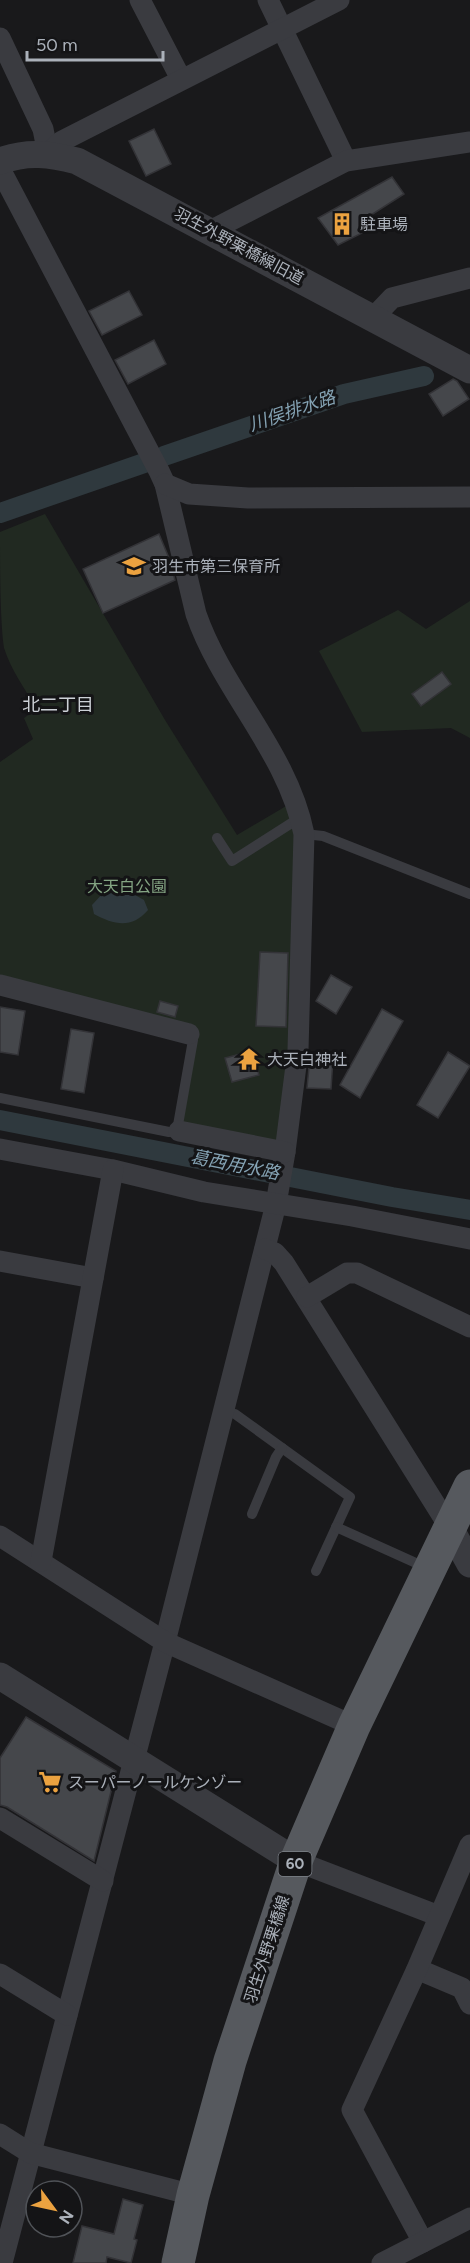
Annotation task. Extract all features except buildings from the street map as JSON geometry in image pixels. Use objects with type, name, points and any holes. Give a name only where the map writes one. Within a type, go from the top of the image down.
[{"type":"main road","name":"羽生外野栗橋線","points":[[178,2263],[230,2061],[296,1861],[354,1726],[470,1486]]},
{"type":"street","points":[[140,0],[181,79]]},
{"type":"street","points":[[268,0],[346,161]]},
{"type":"street","points":[[48,154],[62,141],[339,0]]},
{"type":"street","points":[[0,39],[43,129],[48,154]]},
{"type":"street","points":[[210,231],[346,161],[470,142]]},
{"type":"street","name":"羽生外野栗橋線旧道","points":[[0,160],[28,154],[48,154],[77,161],[470,370]]},
{"type":"street","points":[[0,169],[158,470],[203,634],[214,658],[280,764],[303,826],[298,1050],[285,1156],[277,1199],[135,1761],[2,2263]]},
{"type":"street","points":[[373,318],[392,298],[470,278]]},
{"type":"street","points":[[158,470],[189,494],[248,498],[470,497]]},
{"type":"street","points":[[0,985],[189,1034]]},
{"type":"street","points":[[179,1131],[285,1156]]},
{"type":"street","points":[[0,1149],[112,1170],[204,1192],[277,1199],[470,1239]]},
{"type":"street","points":[[40,1561],[112,1170]]},
{"type":"street","points":[[265,1249],[276,1253],[307,1297],[470,1564]]},
{"type":"street","points":[[0,1261],[93,1278]]},
{"type":"street","points":[[307,1297],[347,1273],[357,1273],[470,1327]]},
{"type":"street","points":[[0,1536],[165,1641],[354,1726]]},
{"type":"street","points":[[0,1676],[296,1861],[439,1916]]},
{"type":"street","points":[[0,1818],[103,1881]]},
{"type":"street","points":[[423,2242],[352,2110],[439,1916],[466,1867],[470,1845]]},
{"type":"street","points":[[417,1969],[462,1988],[470,2004]]},
{"type":"street","points":[[0,1974],[67,2015]]},
{"type":"street","points":[[0,2134],[30,2153],[194,2195]]},
{"type":"street","points":[[382,2263],[470,2218]]},
{"type":"lane","points":[[217,838],[232,861],[303,826],[470,894]]},
{"type":"lane","points":[[0,1098],[170,1132],[179,1131],[178,1125],[193,1040],[189,1034]]},
{"type":"lane","points":[[222,1411],[235,1414],[350,1497],[316,1571]]},
{"type":"lane","points":[[252,1514],[282,1448]]},
{"type":"lane","points":[[336,1527],[430,1570]]},
{"type":"green space","name":"大天白公園","points":[[45,514],[165,720],[237,835],[293,802],[299,828],[290,1046],[281,1138],[273,1144],[183,1122],[198,1035],[0,976],[0,762],[33,739],[24,718],[37,709],[14,672],[4,648],[0,532]]},
{"type":"green space","points":[[470,601],[470,738],[451,728],[362,732],[319,651],[398,610],[426,629]]},
{"type":"shaded area","points":[[121,887],[144,900],[148,910],[129,923],[116,923],[94,914],[92,905],[105,891]]},
{"type":"waterway","name":"川俣排水路","points":[[164,456],[344,394],[424,376]]},
{"type":"waterway","name":"川俣排水路","points":[[0,513],[147,462]]},
{"type":"waterway","name":"葛西用水路","points":[[0,1120],[392,1197],[470,1210]]},
{"type":"place","name":"駐車場","points":[[342,224]]},
{"type":"place","name":"羽生市第三保育所","points":[[134,566]]},
{"type":"place","name":"大天白神社","points":[[249,1059]]},
{"type":"place","name":"スーパーノールケンゾー","points":[[50,1782]]},
{"type":"district","name":"北二丁目","points":[[58,705]]}]
